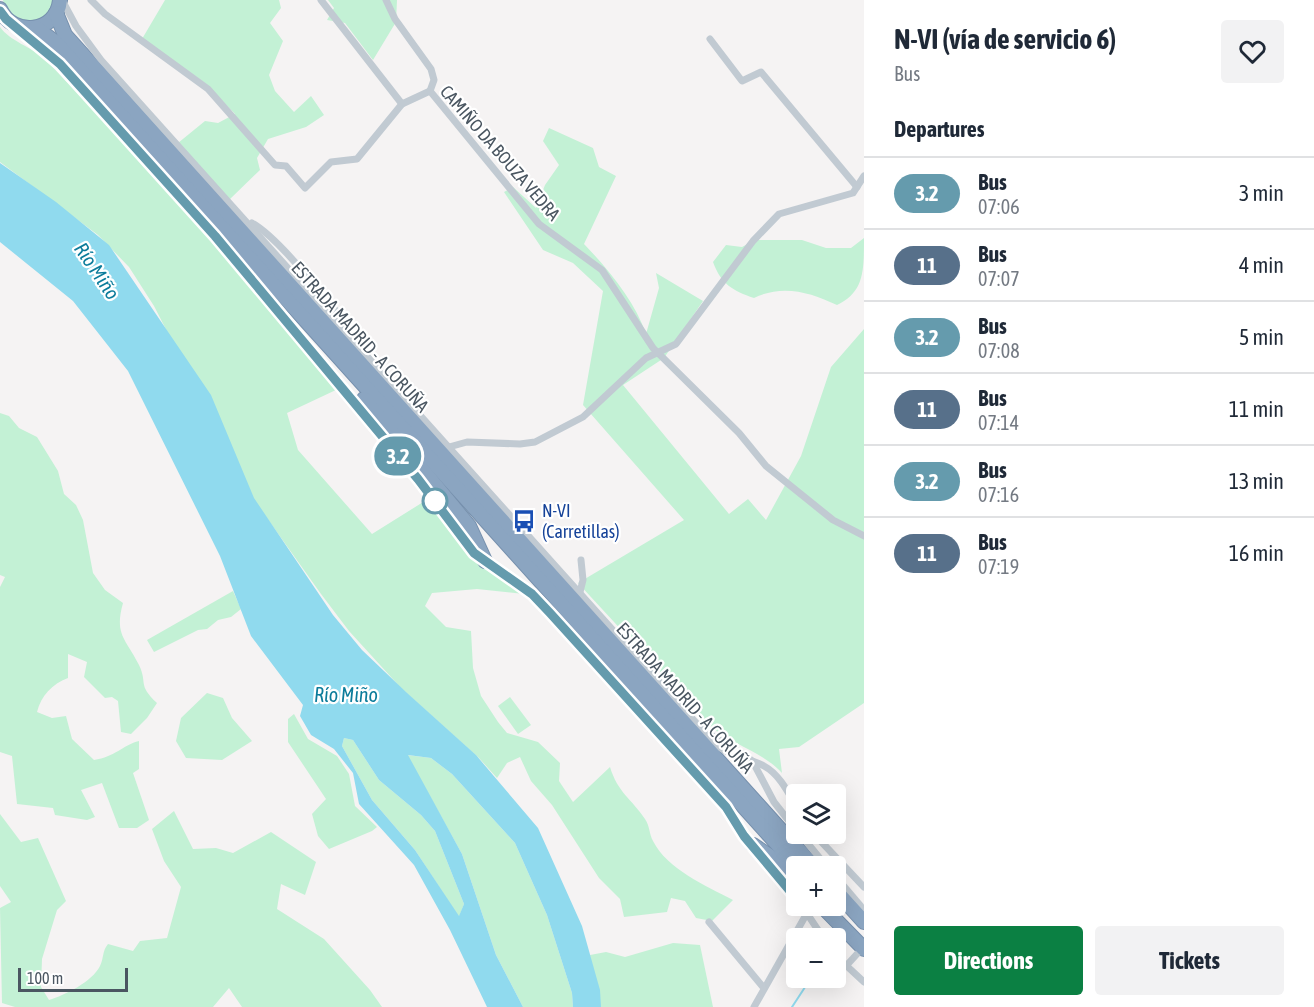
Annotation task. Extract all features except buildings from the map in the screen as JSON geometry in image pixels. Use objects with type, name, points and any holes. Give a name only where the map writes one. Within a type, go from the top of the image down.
[{"type":"highway","points":[[0,10],[6,19],[19,28],[36,28],[44,25],[59,4]]},
{"type":"highway","name":"ESTRADA MADRID - A CORUÑA","points":[[59,4],[65,35],[804,856]]},
{"type":"highway","name":"ESTRADA MADRID - A CORUÑA","points":[[36,28],[55,42],[788,856]]},
{"type":"highway","points":[[272,283],[469,526],[485,561]]},
{"type":"highway","points":[[753,845],[777,861],[786,870]]},
{"type":"highway","points":[[846,902],[864,922]]},
{"type":"highway","points":[[830,916],[861,952]]},
{"type":"highway","points":[[843,916],[864,939]]},
{"type":"street","name":"CAMIÑO DA BOUZA VEDRA","points":[[91,0],[105,14],[208,89],[275,165],[286,166],[305,188],[331,162],[357,159],[402,104],[430,91],[539,224],[602,270],[653,348],[739,433],[766,466],[833,520],[864,537]]},
{"type":"street","points":[[321,0],[402,104]]},
{"type":"street","points":[[386,0],[395,19],[431,69],[434,80],[430,91]]},
{"type":"street","points":[[59,4],[101,60],[706,732],[725,752],[763,765],[775,774],[786,791]]},
{"type":"street","points":[[19,28],[60,64],[215,236],[418,479],[449,518],[464,543],[532,594],[726,807],[744,836],[786,886]]},
{"type":"street","points":[[710,39],[742,81],[761,72],[857,188]]},
{"type":"street","points":[[449,447],[467,442],[520,444],[551,435],[584,417],[618,382],[646,358],[676,344],[746,249],[779,214],[853,194],[864,176]]},
{"type":"street","points":[[580,592],[583,580],[581,560]]},
{"type":"street","points":[[753,762],[774,802],[786,817]]},
{"type":"street","points":[[808,844],[818,856]]},
{"type":"street","points":[[823,844],[864,887]]},
{"type":"street","points":[[846,889],[864,910]]},
{"type":"street","points":[[754,1007],[763,987],[805,916]]},
{"type":"street","points":[[709,922],[763,987]]},
{"type":"street","points":[[861,952],[846,966],[864,982]]},
{"type":"green space","points":[[3,0],[55,0],[52,12],[35,23],[16,21]]},
{"type":"green space","points":[[165,0],[279,0],[281,8],[270,23],[283,41],[269,75],[275,91],[294,112],[311,96],[324,115],[306,127],[268,139],[257,158],[260,170],[229,200],[178,143],[205,121],[218,123],[235,114],[205,83],[142,39]]},
{"type":"green space","points":[[328,0],[397,0],[396,22],[373,60],[345,23],[327,20],[334,8]]},
{"type":"green space","points":[[0,27],[9,36],[44,58],[117,135],[132,147],[236,264],[310,359],[338,389],[287,413],[298,450],[372,534],[428,499],[441,513],[468,554],[524,594],[477,589],[432,593],[425,606],[446,627],[471,631],[473,668],[481,696],[507,733],[538,742],[560,763],[559,781],[573,802],[610,767],[621,789],[648,824],[659,851],[688,876],[733,900],[712,921],[696,918],[685,901],[671,898],[667,912],[624,917],[620,899],[599,878],[552,805],[531,781],[520,757],[507,763],[497,778],[479,758],[401,688],[349,631],[252,497],[154,306],[129,267],[98,235],[0,162]]},
{"type":"green space","points":[[37,38],[48,45],[246,263],[463,524],[474,547],[430,489],[290,324],[237,256],[117,121]]},
{"type":"green space","points":[[549,128],[593,148],[599,167],[616,176],[584,244],[621,287],[646,334],[659,288],[656,273],[703,301],[664,358],[623,385],[729,514],[748,499],[766,520],[801,456],[831,367],[864,329],[864,703],[799,747],[779,749],[782,773],[766,759],[711,727],[578,583],[684,520],[583,405],[603,291],[573,263],[543,250],[504,192],[513,187],[536,208],[545,185],[559,165],[543,141]]},
{"type":"green space","points":[[864,238],[861,279],[853,294],[837,305],[817,296],[796,291],[775,291],[754,298],[729,286],[716,270],[713,262],[726,245],[742,247],[755,240],[802,240],[826,248],[851,248]]},
{"type":"green space","points":[[0,413],[9,416],[19,428],[37,437],[58,471],[64,494],[76,505],[83,520],[93,573],[105,590],[123,603],[120,623],[123,636],[142,671],[147,692],[157,703],[147,718],[131,734],[121,732],[118,701],[112,697],[105,698],[84,677],[87,662],[68,654],[68,678],[48,691],[37,712],[52,718],[66,716],[72,739],[94,760],[139,741],[139,769],[133,773],[149,820],[137,828],[119,828],[102,783],[81,790],[95,817],[87,820],[55,815],[53,808],[17,804],[12,756],[0,752],[0,587],[5,577],[0,575]]},
{"type":"green space","points":[[233,591],[241,609],[231,617],[218,620],[207,629],[198,630],[154,652],[147,640]]},
{"type":"green space","points":[[207,693],[223,698],[232,718],[252,741],[222,760],[186,758],[176,741],[181,718]]},
{"type":"green space","points":[[510,697],[531,725],[518,734],[498,706]]},
{"type":"green space","points":[[294,714],[308,739],[337,756],[349,774],[355,806],[377,827],[372,831],[329,849],[318,836],[312,814],[326,799],[288,742],[288,719]]},
{"type":"green space","points":[[344,738],[353,740],[379,780],[421,815],[435,831],[464,904],[459,917],[415,850],[372,800],[342,746]]},
{"type":"green space","points":[[407,755],[431,758],[452,774],[515,843],[547,915],[572,993],[573,1007],[523,1007],[496,955],[462,854]]},
{"type":"green space","points":[[174,811],[193,849],[216,848],[233,853],[271,832],[316,862],[305,895],[281,884],[277,909],[324,939],[370,990],[382,1007],[242,1007],[229,988],[213,1007],[15,1007],[2,1003],[0,908],[11,902],[0,886],[0,814],[21,842],[38,838],[66,901],[57,910],[42,959],[41,987],[49,1000],[70,991],[91,977],[100,966],[108,944],[133,951],[140,941],[167,938],[181,887],[164,861],[152,829]]},
{"type":"green space","points":[[673,943],[700,945],[713,1007],[598,1007],[590,955],[606,952],[625,957]]},
{"type":"water","name":"Río Miño","points":[[0,163],[56,202],[109,245],[211,395],[254,498],[333,615],[362,650],[476,755],[538,828],[582,926],[600,990],[601,1007],[573,1007],[572,993],[547,915],[515,843],[452,774],[431,758],[408,755],[462,854],[496,955],[523,1007],[487,1007],[450,930],[414,865],[359,804],[353,773],[334,749],[311,735],[300,716],[303,705],[251,636],[220,556],[128,371],[73,301],[0,242]],"holes":[[[344,738],[353,740],[379,780],[421,815],[435,831],[464,904],[459,916],[415,850],[372,800],[342,746]]]},
{"type":"waterway","points":[[792,1007],[804,988]]},
{"type":"bus line","name":"3.2","points":[[0,11],[6,19],[60,64],[215,236],[306,348],[418,479],[449,518],[464,543],[499,572],[532,594],[550,613],[695,771],[726,807],[736,825],[759,855],[786,884]]},
{"type":"place","name":"N-VI (Carretillas)","points":[[524,521]]}]
